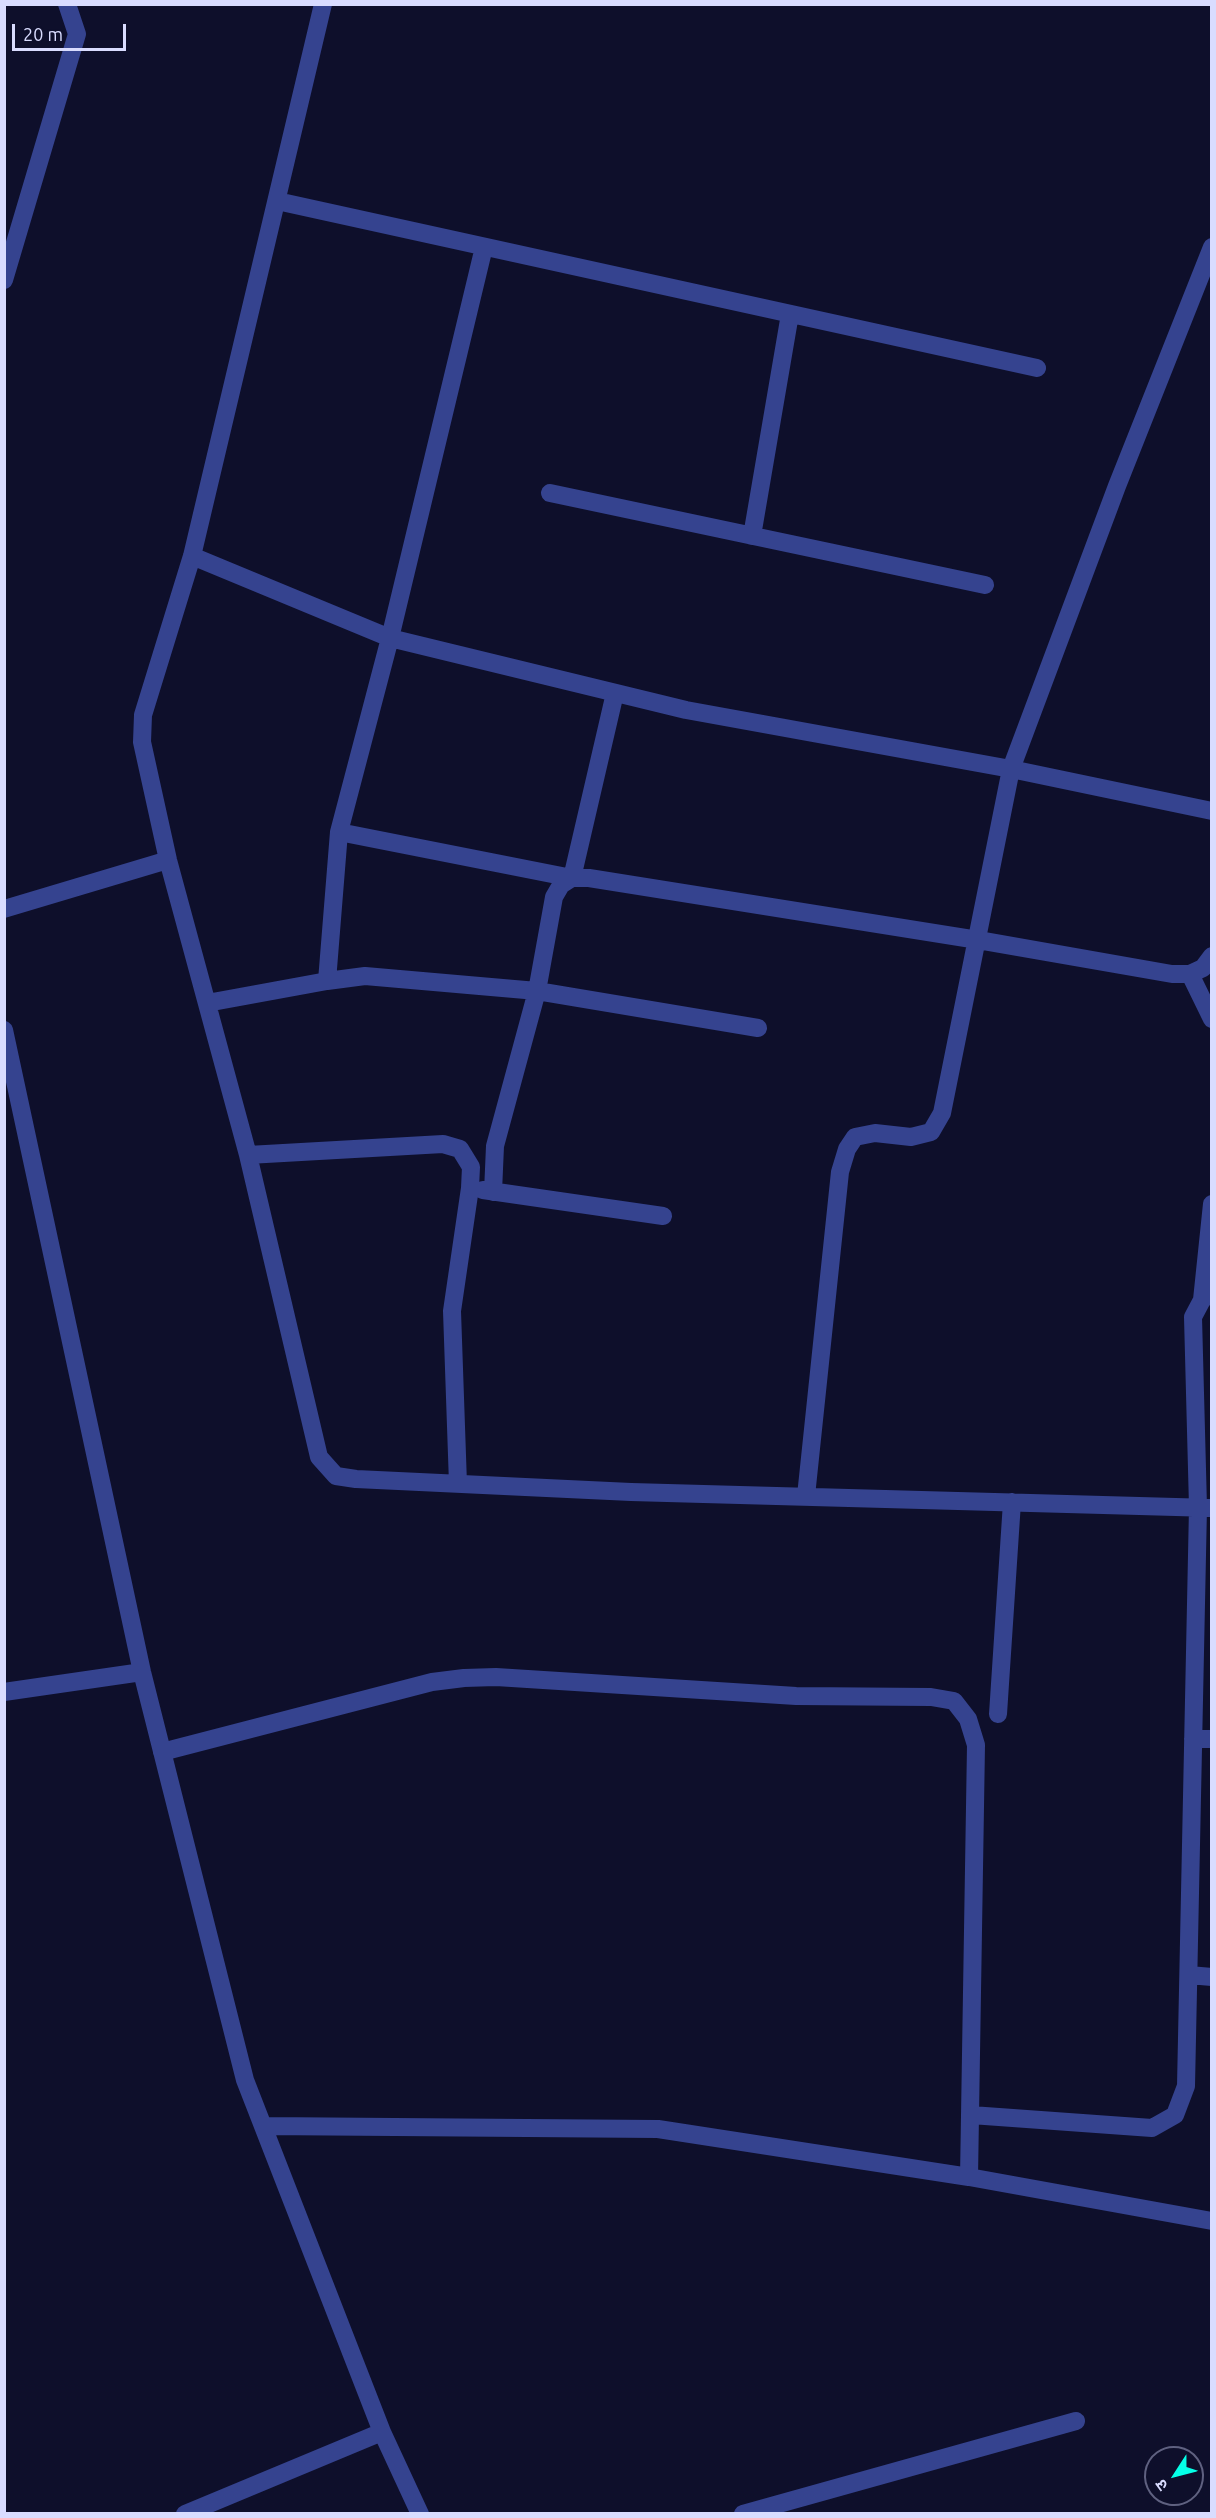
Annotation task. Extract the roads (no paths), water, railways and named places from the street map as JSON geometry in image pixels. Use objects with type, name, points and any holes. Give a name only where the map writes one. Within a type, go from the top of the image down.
[{"type":"street","points":[[4,280],[77,34],[67,4]]},
{"type":"street","points":[[323,4],[192,556],[143,715],[142,742],[168,860],[248,1155],[319,1457],[336,1476],[356,1479],[631,1492],[1205,1507]]},
{"type":"street","points":[[277,201],[1037,368]]},
{"type":"street","points":[[327,981],[339,832],[390,638],[484,247]]},
{"type":"street","points":[[806,1496],[840,1172],[847,1149],[855,1137],[875,1133],[911,1137],[931,1132],[942,1113],[1011,770],[1117,486],[1212,247]]},
{"type":"street","points":[[752,536],[790,314]]},
{"type":"street","points":[[550,493],[985,585]]},
{"type":"street","points":[[192,556],[390,638],[686,710],[1011,770],[1212,811]]},
{"type":"street","points":[[493,1192],[495,1146],[537,991],[554,897],[561,885],[572,878],[615,693]]},
{"type":"street","points":[[339,832],[572,878],[589,878],[978,940],[1172,974],[1190,974],[1203,968],[1212,956]]},
{"type":"street","points":[[4,909],[168,860]]},
{"type":"street","points":[[1190,974],[1212,1019]]},
{"type":"street","points":[[207,1003],[365,976],[537,991],[758,1028]]},
{"type":"street","points":[[4,1030],[142,1672],[245,2079],[382,2432],[420,2514]]},
{"type":"street","points":[[248,1155],[443,1144],[460,1149],[471,1167],[453,1311],[458,1484]]},
{"type":"street","points":[[470,1188],[663,1216]]},
{"type":"street","points":[[971,2115],[1152,2128],[1175,2115],[1186,2086],[1189,1975],[1202,1739],[1205,1507],[1194,1317],[1207,1296],[1212,1204]]},
{"type":"street","points":[[998,1714],[1012,1502]]},
{"type":"street","points":[[4,1692],[142,1672]]},
{"type":"street","points":[[162,1752],[432,1682],[464,1678],[496,1677],[796,1696],[931,1697],[954,1701],[968,1719],[976,1745],[969,2178]]},
{"type":"street","points":[[1189,1975],[1212,1977]]},
{"type":"street","points":[[262,2126],[658,2129],[969,2178],[1212,2221]]},
{"type":"street","points":[[754,2512],[1076,2421]]},
{"type":"street","points":[[185,2514],[382,2432]]}]
